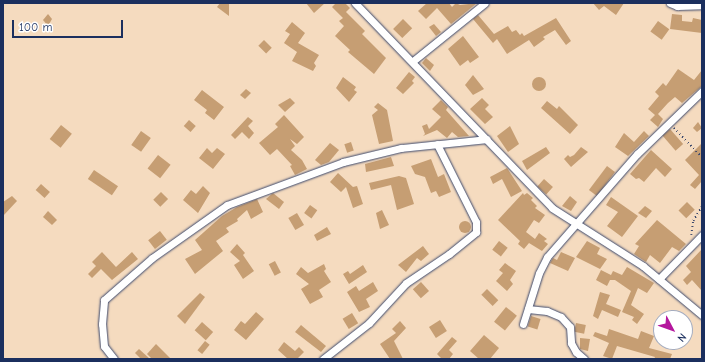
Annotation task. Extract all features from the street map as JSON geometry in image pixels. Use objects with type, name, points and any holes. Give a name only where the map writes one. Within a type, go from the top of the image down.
[{"type":"street","points":[[355,3],[552,208],[576,225],[630,257],[702,315]]},
{"type":"street","points":[[413,62],[485,3]]},
{"type":"street","points":[[670,3],[677,6],[702,5]]},
{"type":"street","points":[[523,324],[544,260],[637,154],[702,91]]},
{"type":"street","points":[[114,359],[104,346],[102,324],[104,300],[152,258],[214,213],[242,198],[343,162],[401,148],[488,140]]},
{"type":"street","points":[[323,359],[370,323],[406,283],[449,254],[476,232],[476,222],[436,144]]},
{"type":"street","points":[[659,279],[702,235]]},
{"type":"street","points":[[528,309],[547,311],[561,317],[570,327],[571,343],[576,352],[584,359]]},
{"type":"path","points":[[670,123],[702,157]]},
{"type":"path","points":[[691,245],[693,221],[702,206]]},
{"type":"building","points":[[220,3],[229,3],[229,16],[217,7]]},
{"type":"building","points":[[306,3],[325,3],[314,13]]},
{"type":"building","points":[[336,3],[345,3],[350,8],[346,12],[365,31],[362,34],[386,58],[374,74],[348,52],[350,50],[335,36],[344,26],[339,21],[343,18],[332,7]]},
{"type":"building","points":[[427,3],[449,3],[452,7],[456,3],[460,5],[477,3],[451,24],[437,8],[426,19],[418,11]]},
{"type":"building","points":[[593,3],[624,3],[616,15],[604,6],[599,10]]},
{"type":"building","points":[[48,14],[52,19],[48,26],[43,20]]},
{"type":"building","points":[[672,14],[682,15],[682,21],[692,22],[693,18],[702,20],[702,33],[670,29]]},
{"type":"building","points":[[478,15],[494,34],[508,26],[512,32],[516,30],[520,35],[522,33],[524,36],[556,18],[571,41],[566,45],[555,30],[543,37],[545,39],[534,47],[529,40],[507,54],[497,39],[493,43],[473,19]]},
{"type":"building","points":[[403,19],[412,28],[402,38],[393,29]]},
{"type":"building","points":[[658,21],[669,29],[662,40],[650,32]]},
{"type":"building","points":[[292,22],[305,33],[298,43],[319,55],[314,63],[316,66],[313,71],[292,61],[297,52],[284,43],[290,34],[285,31]]},
{"type":"building","points":[[434,24],[441,32],[436,36],[429,27]]},
{"type":"building","points":[[463,36],[479,57],[470,63],[468,60],[460,66],[448,49]]},
{"type":"building","points":[[264,40],[272,48],[266,53],[258,46]]},
{"type":"building","points":[[426,58],[434,65],[430,71],[422,63]]},
{"type":"building","points":[[678,69],[694,80],[702,70],[702,86],[682,103],[675,97],[668,103],[658,114],[663,119],[658,127],[650,120],[655,115],[648,109],[659,96],[655,92],[663,83],[666,86]]},
{"type":"building","points":[[409,72],[415,77],[412,81],[414,83],[403,94],[396,88]]},
{"type":"building","points":[[473,75],[484,89],[473,95],[465,85]]},
{"type":"building","points":[[343,77],[356,87],[354,90],[357,92],[349,102],[336,88]]},
{"type":"building","points":[[536,77],[542,77],[546,81],[546,87],[542,91],[536,91],[532,87],[532,81]]},
{"type":"building","points":[[246,89],[251,93],[245,99],[240,95]]},
{"type":"building","points":[[202,90],[224,107],[214,120],[205,113],[207,110],[194,100]]},
{"type":"building","points":[[290,98],[295,103],[285,112],[278,105]]},
{"type":"building","points":[[482,98],[489,105],[485,109],[493,117],[485,124],[470,109]]},
{"type":"building","points":[[441,100],[448,107],[446,110],[469,136],[458,137],[452,132],[447,138],[437,130],[423,136],[425,134],[422,126],[427,124],[429,129],[441,117],[432,109]]},
{"type":"building","points":[[547,101],[557,109],[559,106],[578,125],[570,134],[541,108]]},
{"type":"building","points":[[378,103],[387,110],[393,141],[379,144],[372,115],[378,110],[374,107]]},
{"type":"building","points":[[284,115],[304,137],[297,144],[290,139],[295,146],[291,150],[302,160],[307,169],[295,175],[290,166],[292,165],[277,149],[270,155],[259,143],[278,127],[275,124]]},
{"type":"building","points":[[248,117],[253,121],[248,126],[254,133],[249,139],[242,132],[235,139],[231,135]]},
{"type":"building","points":[[189,120],[196,126],[191,132],[184,126]]},
{"type":"building","points":[[698,122],[702,128],[697,132],[693,128]]},
{"type":"building","points":[[61,125],[72,134],[61,148],[50,139]]},
{"type":"building","points":[[510,126],[519,144],[508,152],[497,136]]},
{"type":"building","points":[[670,129],[683,144],[676,151],[662,136]]},
{"type":"building","points":[[141,131],[151,138],[141,152],[131,145]]},
{"type":"building","points":[[644,131],[649,136],[628,156],[615,147],[624,133],[634,142]]},
{"type":"building","points":[[351,142],[354,151],[347,153],[344,144]]},
{"type":"building","points":[[330,143],[339,150],[329,162],[321,165],[315,160]]},
{"type":"building","points":[[702,143],[702,181],[695,189],[690,185],[699,175],[685,160]]},
{"type":"building","points":[[546,147],[550,153],[527,170],[522,161]]},
{"type":"building","points":[[581,147],[588,152],[571,167],[564,159],[568,155],[570,157],[574,155]]},
{"type":"building","points":[[207,148],[212,153],[217,148],[225,154],[213,169],[199,158]]},
{"type":"building","points":[[651,150],[672,169],[665,177],[656,168],[644,182],[639,178],[636,179],[630,174]]},
{"type":"building","points":[[158,155],[171,165],[160,178],[148,168]]},
{"type":"building","points":[[391,157],[394,166],[366,172],[365,164]]},
{"type":"building","points":[[431,159],[438,177],[444,174],[451,192],[439,197],[436,191],[431,193],[425,177],[415,174],[411,166]]},
{"type":"building","points":[[607,166],[615,172],[597,196],[589,190]]},
{"type":"building","points":[[507,168],[522,191],[511,197],[502,179],[493,184],[490,177]]},
{"type":"building","points":[[94,170],[118,186],[112,195],[88,179]]},
{"type":"building","points":[[338,173],[353,187],[357,186],[363,204],[353,208],[346,187],[341,192],[330,182]]},
{"type":"building","points":[[399,176],[406,178],[414,204],[397,210],[391,185],[371,190],[369,183]]},
{"type":"building","points":[[544,179],[553,187],[546,194],[537,186]]},
{"type":"building","points":[[41,184],[50,192],[45,198],[36,190]]},
{"type":"building","points":[[203,186],[210,193],[198,213],[183,200],[191,190],[196,194]]},
{"type":"building","points":[[161,192],[168,199],[160,207],[153,200]]},
{"type":"building","points":[[273,193],[284,202],[279,209],[266,199]]},
{"type":"building","points":[[523,193],[524,195],[527,193],[533,198],[531,200],[537,206],[535,208],[545,215],[539,223],[534,220],[526,232],[535,239],[539,233],[547,239],[544,241],[548,244],[542,251],[529,243],[524,249],[518,244],[520,241],[498,220]]},
{"type":"building","points":[[12,196],[17,201],[3,216],[3,202]]},
{"type":"building","points":[[570,196],[577,202],[571,211],[562,206]]},
{"type":"building","points":[[611,197],[638,216],[622,237],[607,226],[618,212],[606,205]]},
{"type":"building","points":[[257,199],[263,212],[251,219],[247,210],[237,219],[238,221],[226,228],[229,232],[216,241],[223,251],[195,274],[185,259],[202,250],[195,240],[222,216],[237,207]]},
{"type":"building","points":[[687,202],[695,210],[686,218],[679,210]]},
{"type":"building","points":[[310,205],[317,210],[311,218],[304,213]]},
{"type":"building","points":[[645,206],[652,211],[646,218],[638,213]]},
{"type":"building","points":[[382,210],[389,225],[380,229],[376,213]]},
{"type":"building","points":[[48,211],[57,220],[52,225],[43,217]]},
{"type":"building","points":[[297,213],[304,225],[295,230],[288,218]]},
{"type":"building","points":[[657,220],[686,244],[679,251],[672,247],[660,263],[650,255],[646,262],[634,254],[639,246],[635,244]]},
{"type":"building","points":[[463,221],[467,221],[471,227],[467,233],[463,233],[459,229],[459,225]]},
{"type":"building","points":[[327,227],[331,234],[317,241],[314,235]]},
{"type":"building","points":[[160,231],[167,240],[155,249],[148,240]]},
{"type":"building","points":[[499,241],[508,248],[501,256],[492,250]]},
{"type":"building","points":[[587,241],[600,248],[597,254],[607,259],[600,269],[576,257]]},
{"type":"building","points":[[237,244],[245,253],[243,255],[254,271],[243,279],[234,265],[240,261],[230,252]]},
{"type":"building","points":[[423,246],[429,254],[421,261],[417,258],[406,272],[398,265]]},
{"type":"building","points":[[702,249],[702,291],[692,280],[687,285],[683,280],[691,272],[686,266]]},
{"type":"building","points":[[102,252],[116,267],[132,252],[138,259],[112,280],[101,269],[92,278],[88,274],[96,266],[92,262]]},
{"type":"building","points":[[561,252],[575,258],[568,271],[550,263],[553,258],[557,260]]},
{"type":"building","points":[[275,261],[281,273],[275,276],[269,264]]},
{"type":"building","points":[[505,263],[516,271],[510,280],[513,284],[507,291],[496,281],[503,273],[499,270]]},
{"type":"building","points":[[324,264],[326,269],[324,271],[331,282],[319,290],[323,297],[310,304],[301,289],[309,284],[296,274],[301,267],[308,273]]},
{"type":"building","points":[[363,265],[367,272],[349,284],[343,274],[348,271],[350,274]]},
{"type":"building","points":[[627,267],[654,283],[647,293],[638,288],[631,305],[644,314],[637,324],[632,320],[634,317],[622,312],[631,291],[615,280],[610,280],[607,286],[596,280],[601,270],[611,275],[613,271],[622,275]]},
{"type":"building","points":[[373,282],[378,291],[366,299],[370,307],[359,312],[347,292],[356,286],[359,291]]},
{"type":"building","points":[[421,282],[429,291],[421,298],[413,289]]},
{"type":"building","points":[[487,289],[498,300],[493,306],[481,295]]},
{"type":"building","points":[[600,292],[610,295],[606,304],[621,310],[618,317],[602,310],[598,319],[593,316]]},
{"type":"building","points":[[200,293],[205,297],[185,324],[177,316]]},
{"type":"building","points":[[506,307],[517,316],[505,331],[494,322]]},
{"type":"building","points":[[256,312],[264,319],[246,340],[234,330],[241,321],[245,324]]},
{"type":"building","points":[[352,313],[358,323],[349,329],[343,319]]},
{"type":"building","points":[[531,316],[541,319],[537,329],[528,327]]},
{"type":"building","points":[[440,320],[447,331],[436,338],[429,327]]},
{"type":"building","points":[[400,321],[406,328],[394,341],[403,359],[390,359],[380,344],[396,333],[392,329]]},
{"type":"building","points":[[202,322],[213,332],[206,340],[195,330]]},
{"type":"building","points":[[576,323],[586,325],[584,334],[574,332]]},
{"type":"building","points":[[301,325],[326,346],[321,352],[295,332]]},
{"type":"building","points":[[609,329],[638,339],[641,331],[653,336],[649,348],[672,354],[670,359],[654,359],[655,357],[617,346],[612,359],[603,356],[609,343],[593,336],[595,332],[607,336]]},
{"type":"building","points":[[484,335],[499,348],[490,359],[479,359],[470,351]]},
{"type":"building","points":[[452,337],[457,341],[449,350],[453,354],[449,359],[442,359],[437,354]]},
{"type":"building","points":[[580,338],[590,339],[588,351],[580,349]]},
{"type":"building","points":[[205,341],[210,345],[202,354],[197,350]]},
{"type":"building","points":[[284,342],[295,351],[299,347],[304,352],[297,359],[288,359],[278,350]]},
{"type":"building","points":[[156,344],[171,359],[152,359],[147,354]]},
{"type":"building","points":[[139,349],[150,359],[141,359],[135,353]]}]
